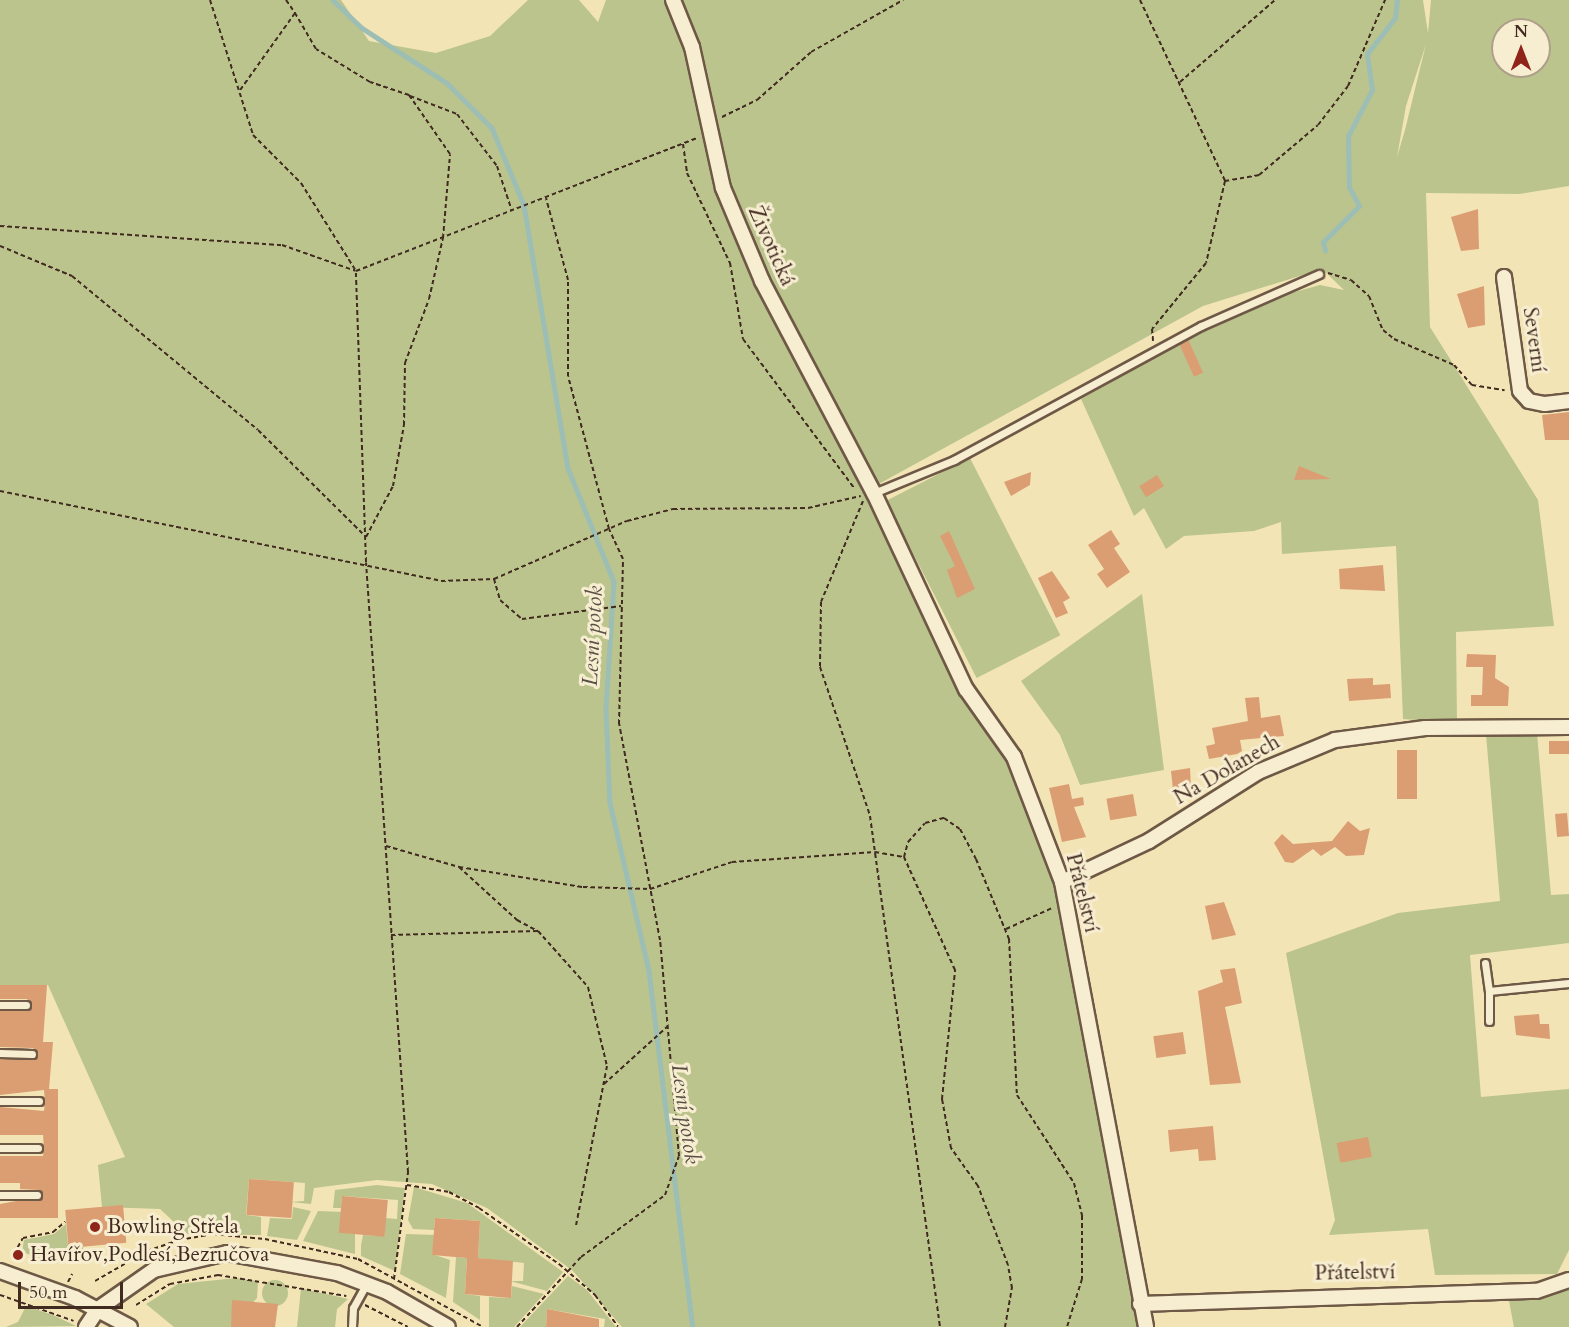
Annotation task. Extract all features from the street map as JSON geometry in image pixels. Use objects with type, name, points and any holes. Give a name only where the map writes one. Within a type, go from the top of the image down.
[{"type":"street","name":"Životická","points":[[673,0],[692,47],[723,188],[762,281],[869,494]]},
{"type":"street","name":"Severní","points":[[1504,277],[1520,391],[1529,401],[1545,404],[1569,400]]},
{"type":"street","name":"Přátelství","points":[[869,494],[966,689],[1014,758],[1062,882],[1146,1327]]},
{"type":"street","name":"Na Dolanech","points":[[1062,882],[1149,841],[1258,772],[1335,740],[1425,728],[1569,727]]},
{"type":"street","points":[[86,1327],[98,1309],[154,1270],[227,1253],[367,1283],[448,1327]]},
{"type":"street","points":[[0,1271],[98,1309],[130,1327]]},
{"type":"street","name":"Přátelství","points":[[1140,1304],[1537,1291],[1569,1280]]},
{"type":"lane","points":[[869,494],[954,460],[1276,289],[1319,274]]},
{"type":"lane","points":[[1485,963],[1489,991],[1489,1022]]},
{"type":"lane","points":[[1489,991],[1569,982]]},
{"type":"lane","points":[[0,1005],[26,1005]]},
{"type":"lane","points":[[0,1053],[32,1054]]},
{"type":"lane","points":[[0,1101],[39,1101]]},
{"type":"lane","points":[[0,1148],[38,1148]]},
{"type":"lane","points":[[0,1195],[37,1195]]},
{"type":"lane","points":[[352,1327],[357,1301],[367,1283]]},
{"type":"path","points":[[210,0],[253,135],[301,183],[356,271],[366,562],[407,1185],[398,1273],[387,1292]]},
{"type":"path","points":[[286,0],[316,49],[370,82],[457,114],[497,166],[513,211]]},
{"type":"path","points":[[0,226],[282,245],[356,271],[683,143],[757,100],[811,52],[903,0]]},
{"type":"path","points":[[1140,0],[1225,181],[1206,263],[1152,328],[1153,353]]},
{"type":"path","points":[[1179,83],[1275,0]]},
{"type":"path","points":[[1225,181],[1259,175],[1318,125],[1348,86],[1385,0]]},
{"type":"path","points":[[240,90],[295,13]]},
{"type":"path","points":[[366,537],[393,486],[404,425],[405,363],[429,299],[443,238],[450,154],[409,95]]},
{"type":"path","points":[[683,143],[687,173],[721,234],[730,263],[743,339],[807,418],[815,442],[845,482],[869,494]]},
{"type":"path","points":[[517,1327],[568,1272],[644,1215],[664,1195],[680,1156],[668,1026],[650,889],[619,724],[623,559],[609,529],[568,376],[568,280],[546,198]]},
{"type":"path","points":[[0,246],[72,276],[258,430],[366,537]]},
{"type":"path","points":[[1319,274],[1351,280],[1369,296],[1383,330],[1394,339],[1454,365],[1472,386],[1520,391]]},
{"type":"path","points":[[0,491],[366,562],[441,581],[494,579],[601,532],[673,509],[808,508],[869,494]]},
{"type":"path","points":[[869,494],[821,602],[820,667],[864,795],[875,852],[940,1327]]},
{"type":"path","points":[[494,579],[500,600],[522,619],[622,605]]},
{"type":"path","points":[[1005,1327],[1012,1288],[1008,1265],[978,1186],[951,1148],[942,1099],[955,970],[904,857],[908,842],[925,823],[944,818],[960,830],[976,859],[1006,929],[1015,972],[1017,1095],[1074,1183],[1082,1216],[1082,1279],[1067,1327]]},
{"type":"path","points":[[386,846],[459,867],[582,887],[650,889],[732,862],[875,852],[904,857]]},
{"type":"path","points":[[459,867],[517,920],[538,931],[588,987],[607,1066],[576,1226]]},
{"type":"path","points":[[1006,929],[1066,902]]},
{"type":"path","points":[[391,935],[538,931]]},
{"type":"path","points":[[604,1084],[668,1026]]},
{"type":"path","points":[[407,1185],[449,1192],[479,1208],[568,1272],[595,1295],[618,1327]]},
{"type":"path","points":[[14,1254],[23,1238],[53,1232],[64,1222]]},
{"type":"path","points":[[136,1305],[170,1284],[218,1275],[295,1284],[357,1301],[408,1327]]},
{"type":"path","points":[[0,1295],[86,1327]]},
{"type":"green space","points":[[0,0],[341,0],[369,41],[436,53],[490,36],[528,0],[579,0],[598,22],[606,0],[1423,0],[1428,33],[1431,0],[1569,0],[1569,186],[1519,194],[1426,193],[1430,327],[1538,500],[1554,626],[1456,632],[1457,723],[1403,719],[1396,546],[1282,554],[1281,522],[1254,531],[1184,536],[1166,549],[1144,508],[1134,516],[1081,399],[1202,331],[1291,293],[1320,285],[1344,290],[1322,269],[1203,306],[866,491],[963,697],[994,729],[1059,891],[1149,1327],[622,1327],[573,1271],[487,1208],[432,1184],[377,1180],[314,1188],[311,1204],[291,1202],[304,1201],[305,1183],[249,1179],[246,1215],[261,1217],[261,1235],[187,1234],[160,1209],[102,1207],[98,1165],[125,1157],[48,985],[0,985]],"holes":[[[1426,44],[1397,157],[1406,106]]]},
{"type":"green space","points":[[970,458],[1060,635],[977,678],[886,501]]},
{"type":"green space","points":[[1142,594],[1164,770],[1080,785],[1060,735],[1021,681]]},
{"type":"green space","points":[[1537,733],[1551,895],[1569,894],[1569,943],[1470,955],[1481,1097],[1569,1089],[1569,1250],[1557,1274],[1435,1275],[1428,1229],[1329,1235],[1335,1220],[1286,953],[1398,913],[1500,901],[1486,734]]},
{"type":"green space","points":[[377,1185],[405,1188],[395,1271],[361,1256],[361,1245],[363,1235],[385,1236],[385,1218],[397,1219],[398,1200],[342,1196],[341,1208],[333,1208],[335,1190]]},
{"type":"green space","points":[[414,1187],[467,1203],[563,1272],[547,1291],[510,1281],[523,1281],[524,1263],[478,1258],[480,1221],[435,1218],[434,1230],[413,1229],[408,1220]]},
{"type":"green space","points":[[293,1207],[311,1211],[297,1240],[267,1236],[270,1218],[292,1219]]},
{"type":"green space","points":[[318,1211],[343,1212],[339,1232],[355,1234],[355,1254],[303,1241]]},
{"type":"green space","points":[[66,1224],[68,1245],[84,1243],[83,1249],[49,1261],[22,1252],[24,1240],[54,1234]]},
{"type":"green space","points":[[406,1234],[436,1235],[432,1254],[450,1260],[446,1298],[400,1274]]},
{"type":"green space","points":[[456,1257],[467,1258],[465,1294],[480,1296],[480,1320],[453,1302]]},
{"type":"green space","points":[[568,1276],[587,1290],[616,1327],[604,1327],[605,1319],[547,1309],[546,1327],[520,1327]]},
{"type":"green space","points":[[236,1278],[258,1281],[257,1298],[231,1327],[174,1327],[146,1304],[178,1284]]},
{"type":"green space","points":[[275,1280],[284,1284],[288,1293],[284,1302],[275,1306],[266,1302],[262,1293],[266,1284]]},
{"type":"green space","points":[[512,1286],[544,1294],[514,1327],[489,1327],[489,1297],[511,1298]]},
{"type":"green space","points":[[301,1288],[348,1299],[337,1309],[335,1327],[297,1327]]},
{"type":"green space","points":[[1569,1290],[1569,1327],[1514,1327],[1508,1296],[1538,1298]]},
{"type":"green space","points":[[26,1306],[76,1326],[6,1327],[18,1322]]},
{"type":"building","points":[[1478,209],[1479,249],[1461,251],[1451,217]]},
{"type":"building","points":[[1484,286],[1485,325],[1468,328],[1457,294]]},
{"type":"building","points":[[1188,339],[1203,373],[1194,377],[1179,343]]},
{"type":"building","points":[[1569,412],[1569,440],[1545,440],[1542,415]]},
{"type":"building","points":[[1299,466],[1331,479],[1294,480]]},
{"type":"building","points":[[1031,472],[1030,485],[1011,496],[1004,482]]},
{"type":"building","points":[[1157,475],[1164,486],[1146,497],[1139,486]]},
{"type":"building","points":[[1111,530],[1120,544],[1114,548],[1130,572],[1107,588],[1097,574],[1104,569],[1088,545]]},
{"type":"building","points":[[949,531],[975,589],[957,598],[947,570],[955,566],[940,536]]},
{"type":"building","points":[[1383,565],[1385,591],[1340,589],[1339,569]]},
{"type":"building","points":[[1052,571],[1070,598],[1063,602],[1068,613],[1056,618],[1038,578]]},
{"type":"building","points":[[1467,654],[1496,655],[1495,678],[1509,687],[1508,706],[1471,706],[1471,695],[1482,695],[1483,667],[1466,667]]},
{"type":"building","points":[[1373,678],[1373,685],[1390,684],[1391,698],[1349,701],[1347,679]]},
{"type":"building","points":[[1259,697],[1261,718],[1280,715],[1284,736],[1240,740],[1242,751],[1209,759],[1206,746],[1215,744],[1212,728],[1248,721],[1245,698]]},
{"type":"building","points":[[1549,741],[1569,741],[1569,754],[1549,754]]},
{"type":"building","points":[[1397,750],[1417,750],[1417,799],[1397,799]]},
{"type":"building","points":[[1190,768],[1191,789],[1173,790],[1171,771]]},
{"type":"building","points":[[1069,784],[1072,799],[1083,797],[1084,805],[1074,807],[1086,837],[1062,842],[1049,788]]},
{"type":"building","points":[[1133,794],[1137,816],[1110,820],[1106,799]]},
{"type":"building","points":[[1567,813],[1569,836],[1557,837],[1555,814]]},
{"type":"building","points":[[1348,821],[1360,831],[1370,828],[1364,855],[1346,856],[1335,847],[1321,856],[1313,849],[1293,863],[1285,862],[1274,843],[1282,834],[1293,844],[1332,841]]},
{"type":"building","points":[[1224,902],[1236,935],[1212,940],[1205,906]]},
{"type":"building","points":[[1235,968],[1242,1003],[1225,1007],[1241,1083],[1210,1085],[1198,991],[1223,982],[1220,970]]},
{"type":"building","points":[[0,985],[47,985],[43,1042],[53,1042],[49,1089],[58,1089],[58,1218],[0,1218],[0,1204],[43,1196],[39,1190],[20,1189],[20,1183],[0,1183],[0,1156],[43,1156],[44,1149],[43,1135],[0,1135],[0,1107],[44,1111],[45,1102],[44,1090],[0,1095],[0,1059],[32,1060],[38,1054],[33,1048],[0,1047],[0,1011],[32,1006],[27,999],[0,999]]},
{"type":"building","points":[[1539,1014],[1540,1024],[1549,1024],[1550,1039],[1516,1035],[1514,1016]]},
{"type":"building","points":[[1183,1032],[1186,1054],[1156,1058],[1153,1036]]},
{"type":"building","points":[[1213,1126],[1216,1160],[1199,1161],[1198,1149],[1170,1152],[1168,1130]]},
{"type":"building","points":[[1368,1137],[1372,1157],[1340,1163],[1337,1143]]},
{"type":"building","points":[[249,1179],[294,1182],[291,1218],[246,1215]]},
{"type":"building","points":[[342,1196],[388,1200],[385,1237],[339,1233]]},
{"type":"building","name":"Bowling Střela","points":[[123,1205],[126,1243],[69,1248],[65,1210]]},
{"type":"building","points":[[435,1218],[480,1221],[478,1258],[513,1261],[511,1298],[465,1294],[467,1258],[432,1255]]},
{"type":"building","points":[[232,1300],[278,1304],[275,1327],[231,1327]]},
{"type":"building","points":[[547,1309],[599,1319],[599,1327],[546,1327]]},
{"type":"waterway","name":"Lesní potok","points":[[333,0],[362,28],[447,83],[492,128],[524,205],[568,468],[614,582],[606,709],[610,803],[649,971],[693,1327]]},
{"type":"waterway","points":[[1325,251],[1323,242],[1359,206],[1349,187],[1348,136],[1372,90],[1367,54],[1395,18],[1397,0]]},
{"type":"place","name":"Bowling Střela","points":[[95,1227]]},
{"type":"place","name":"Havířov,Podlesí,Bezručova","points":[[18,1255]]}]
